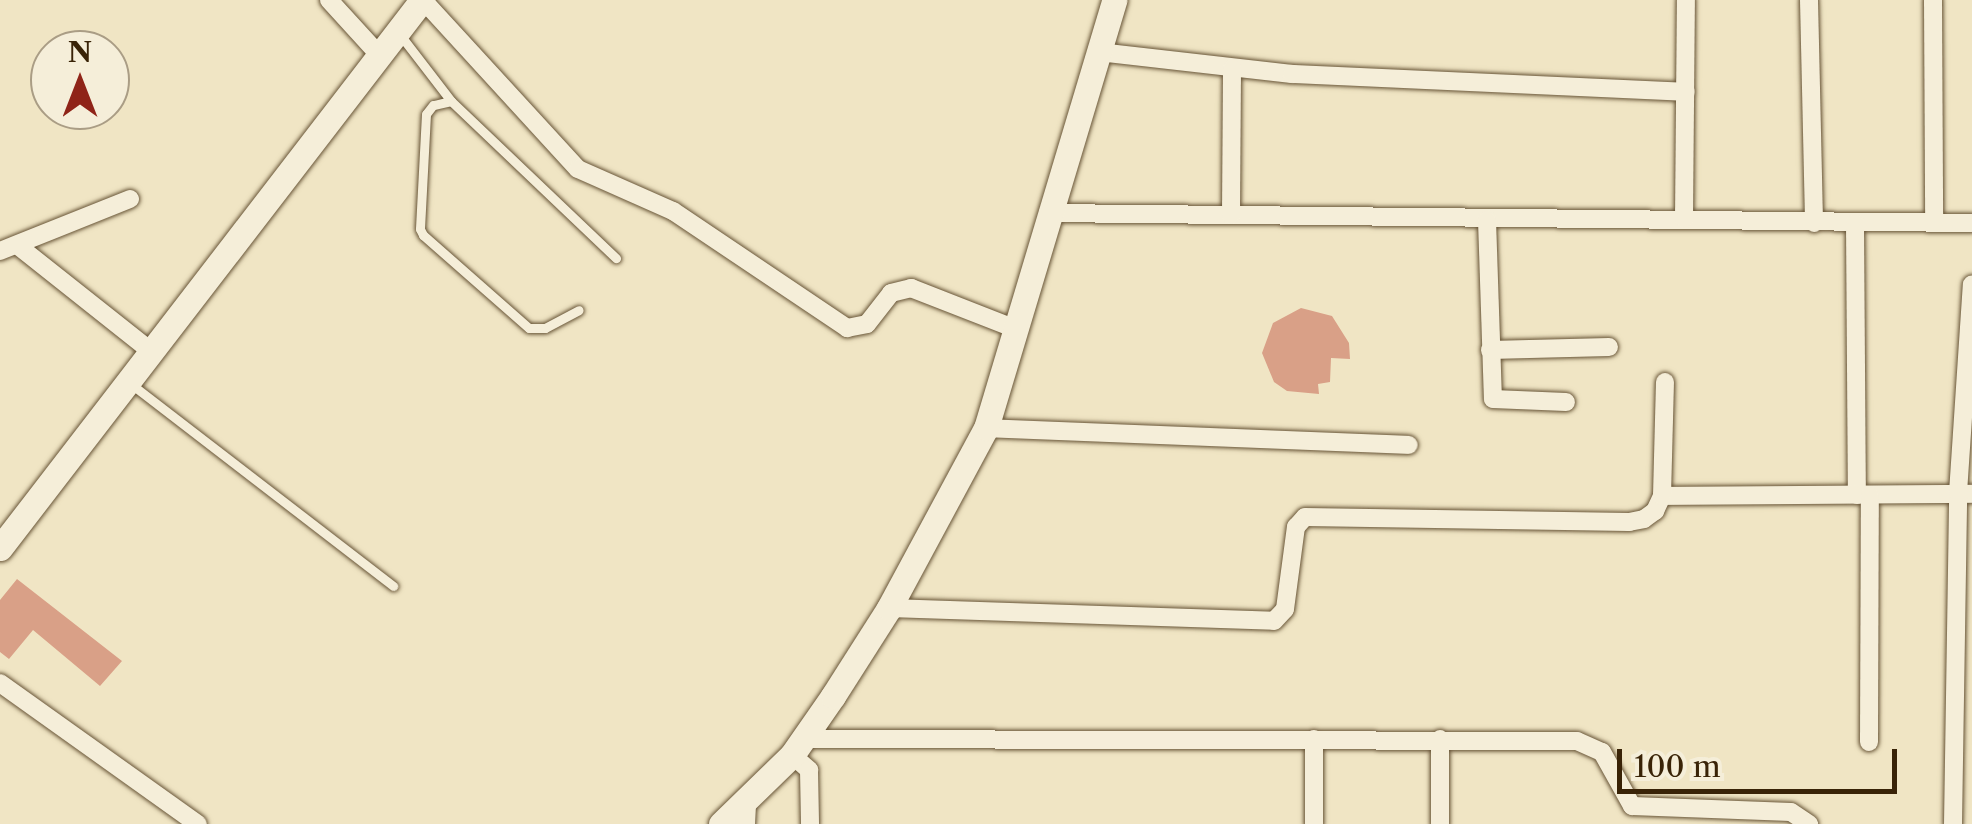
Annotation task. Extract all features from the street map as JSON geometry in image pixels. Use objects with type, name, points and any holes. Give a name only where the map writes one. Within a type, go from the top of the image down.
[{"type":"street","points":[[328,0],[381,57]]},
{"type":"street","points":[[0,548],[422,0],[578,169],[673,210],[847,328],[866,324],[891,293],[911,288],[1016,329]]},
{"type":"street","points":[[721,824],[746,814],[797,747],[890,608],[986,428],[1114,0]]},
{"type":"street","points":[[1684,219],[1686,0]]},
{"type":"street","points":[[1809,0],[1814,223]]},
{"type":"street","points":[[1933,0],[1934,223]]},
{"type":"street","points":[[1099,52],[1232,70],[1686,92]]},
{"type":"street","points":[[1231,215],[1232,70]]},
{"type":"street","points":[[9,248],[130,199]]},
{"type":"street","points":[[1048,213],[1972,223]]},
{"type":"street","points":[[1488,220],[1493,400],[1566,402]]},
{"type":"street","points":[[1856,223],[1869,742]]},
{"type":"street","points":[[9,248],[152,352]]},
{"type":"street","points":[[1953,824],[1972,284]]},
{"type":"street","points":[[1490,350],[1609,347]]},
{"type":"street","points":[[890,608],[1274,621],[1285,609],[1296,527],[1305,517],[1629,522],[1656,512],[1662,496],[1664,382]]},
{"type":"street","points":[[986,428],[1409,445]]},
{"type":"street","points":[[1662,496],[1965,494]]},
{"type":"street","points":[[0,683],[198,824]]},
{"type":"street","points":[[797,747],[1314,739],[1578,741],[1602,752],[1632,806],[1791,812],[1809,824]]},
{"type":"street","points":[[1314,739],[1314,824]]},
{"type":"street","points":[[1440,739],[1440,824]]},
{"type":"street","points":[[797,747],[809,770],[810,824]]},
{"type":"lane","points":[[399,34],[451,102],[616,258]]},
{"type":"lane","points":[[451,102],[433,105],[426,114],[420,229],[424,236],[529,328],[545,328],[579,310]]},
{"type":"lane","points":[[129,382],[393,586]]},
{"type":"building","points":[[1301,308],[1332,316],[1349,343],[1350,359],[1331,358],[1330,382],[1318,384],[1319,394],[1287,391],[1274,382],[1262,353],[1273,323]]},
{"type":"building","points":[[17,579],[122,661],[100,686],[33,630],[9,659],[0,652],[0,600]]}]
